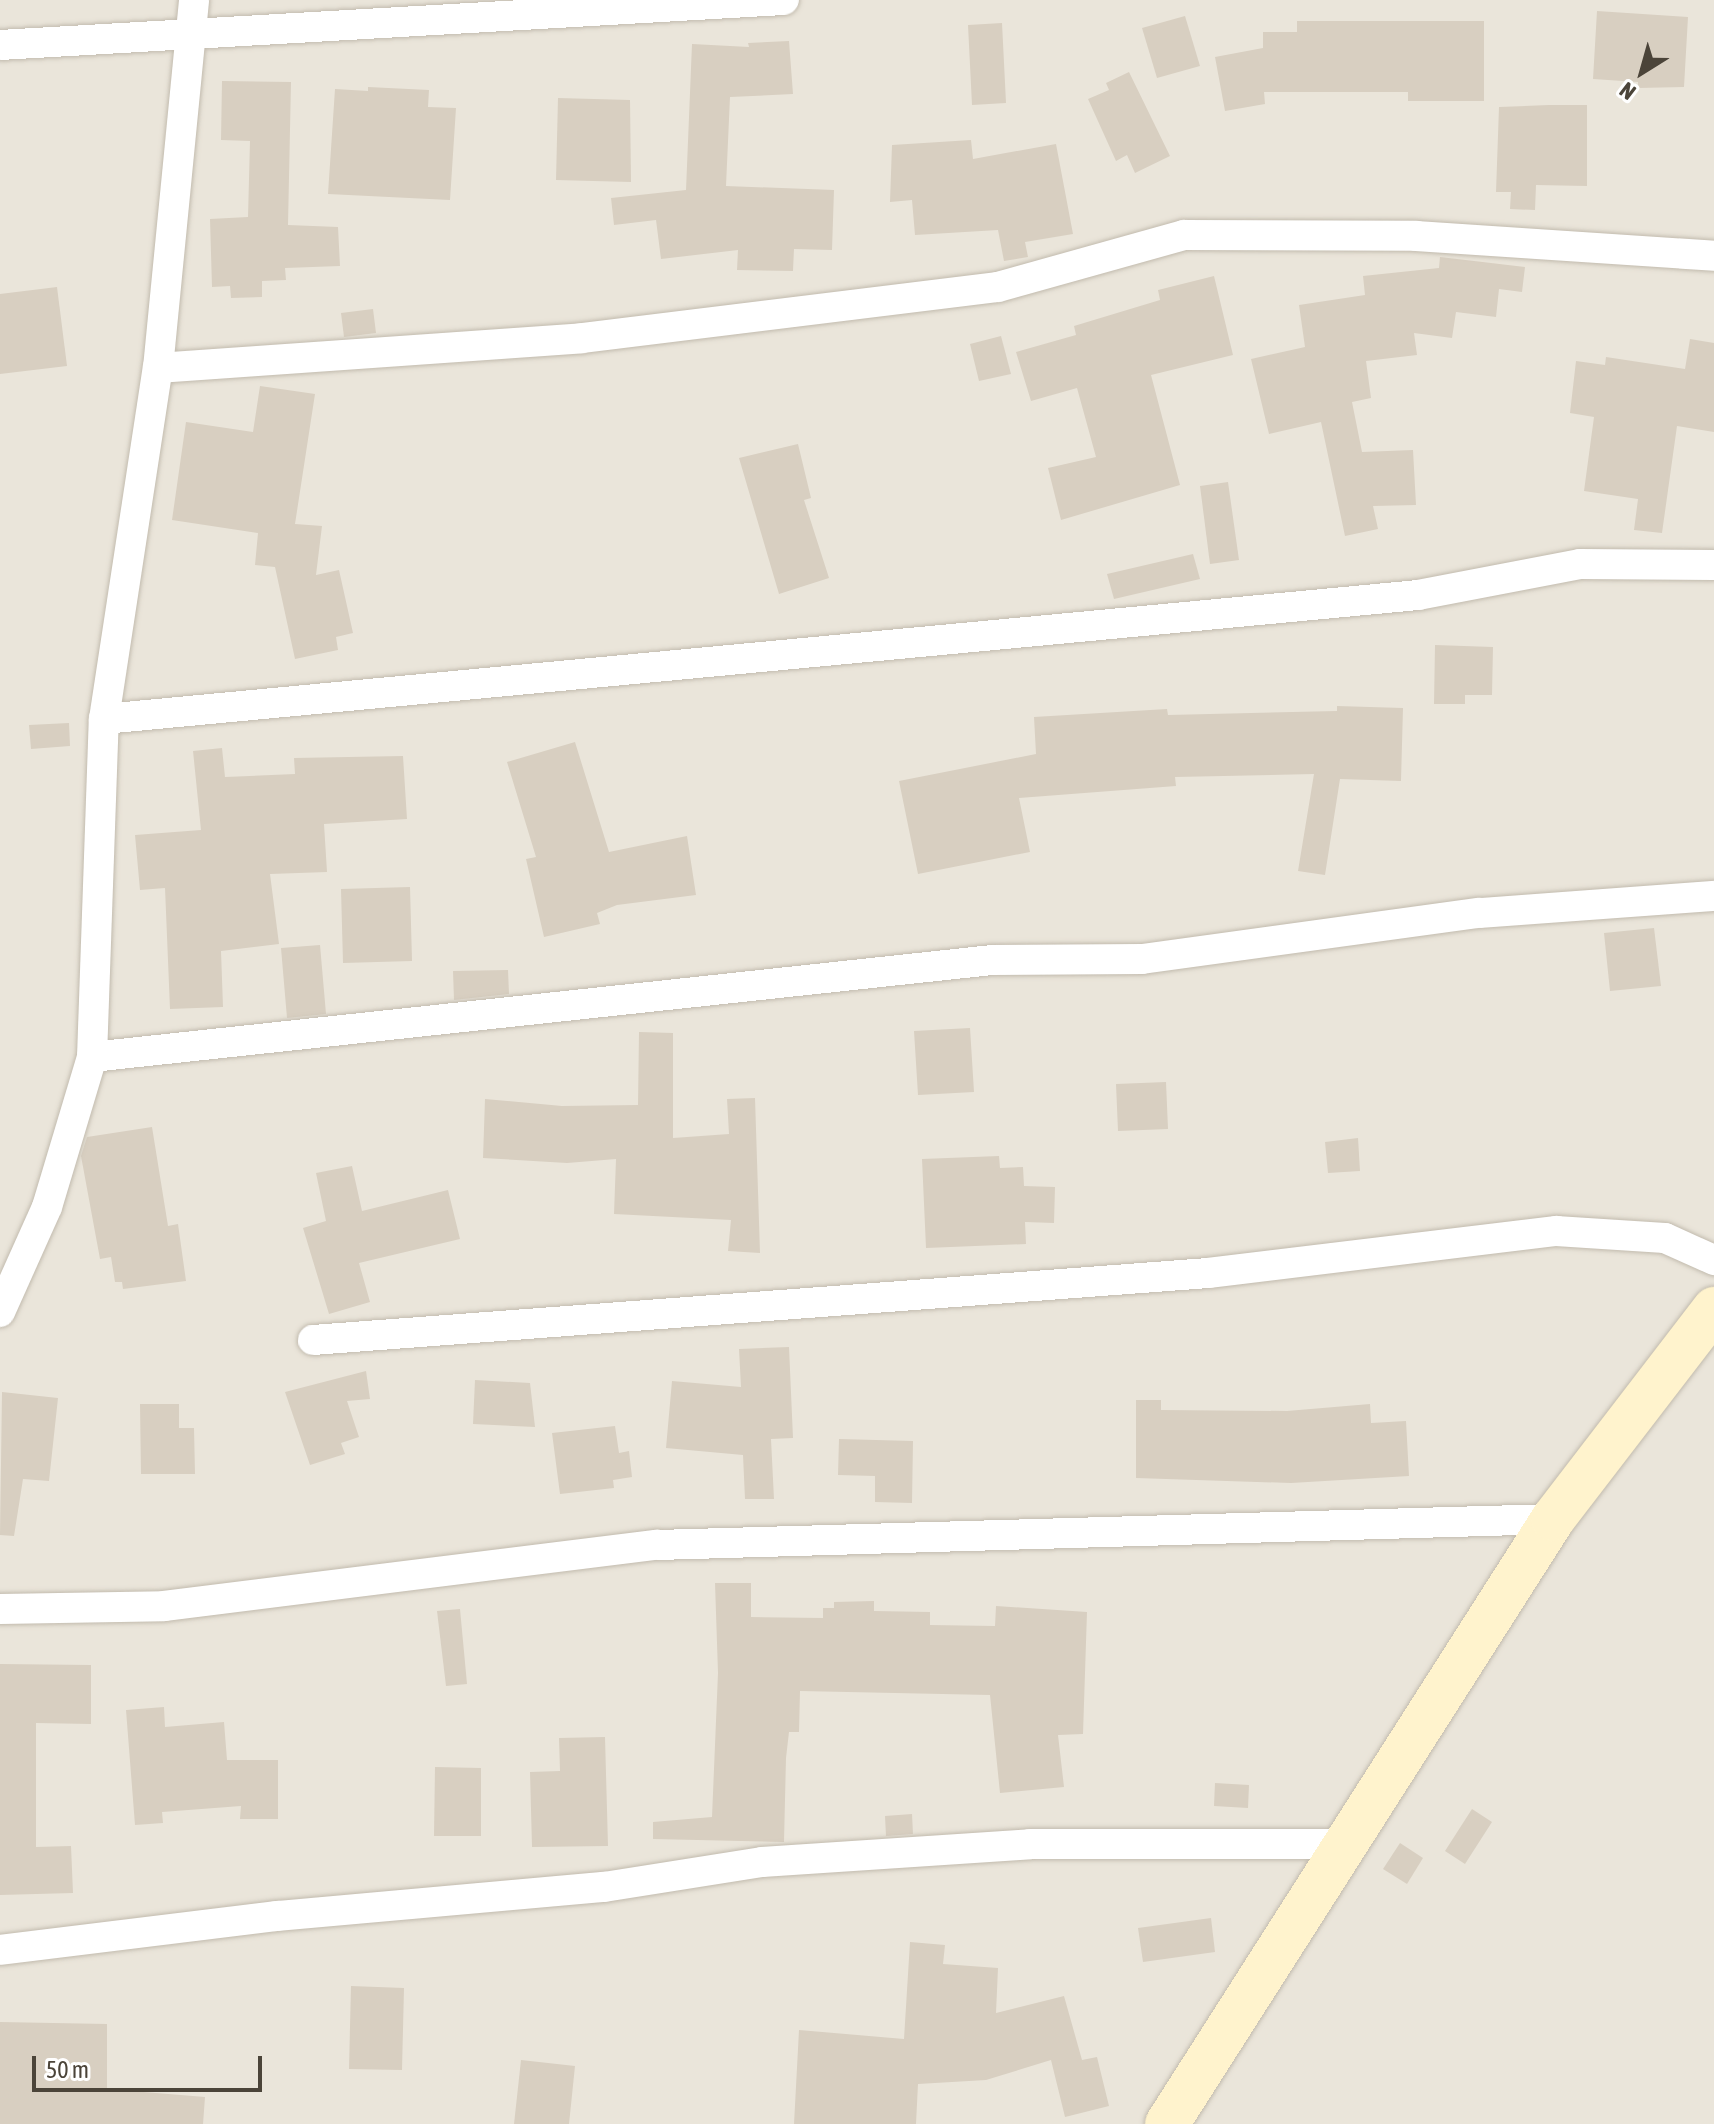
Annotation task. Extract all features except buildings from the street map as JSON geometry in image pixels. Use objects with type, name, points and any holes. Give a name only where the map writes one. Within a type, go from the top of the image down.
[{"type":"street","points":[[0,1312],[47,1207],[92,1057],[104,719],[158,368],[188,32],[194,0]]},
{"type":"street","points":[[0,45],[784,0]]},
{"type":"street","points":[[158,368],[582,338],[982,289],[1184,235],[1416,236],[1714,256]]},
{"type":"street","points":[[104,719],[1418,595],[1580,564],[1714,565]]},
{"type":"street","points":[[92,1057],[992,960],[1142,959],[1480,913],[1714,896]]},
{"type":"street","points":[[313,1340],[1208,1273],[1556,1231],[1665,1238],[1714,1260]]},
{"type":"street","points":[[1167,2124],[1341,1844],[1553,1519],[1714,1309]]},
{"type":"street","points":[[0,1609],[164,1606],[657,1545],[1553,1519]]},
{"type":"street","points":[[0,1950],[277,1916],[604,1887],[762,1862],[1030,1844],[1341,1844]]},
{"type":"shaded area","points":[[0,0],[1714,0],[1714,2124],[0,2124]]}]
